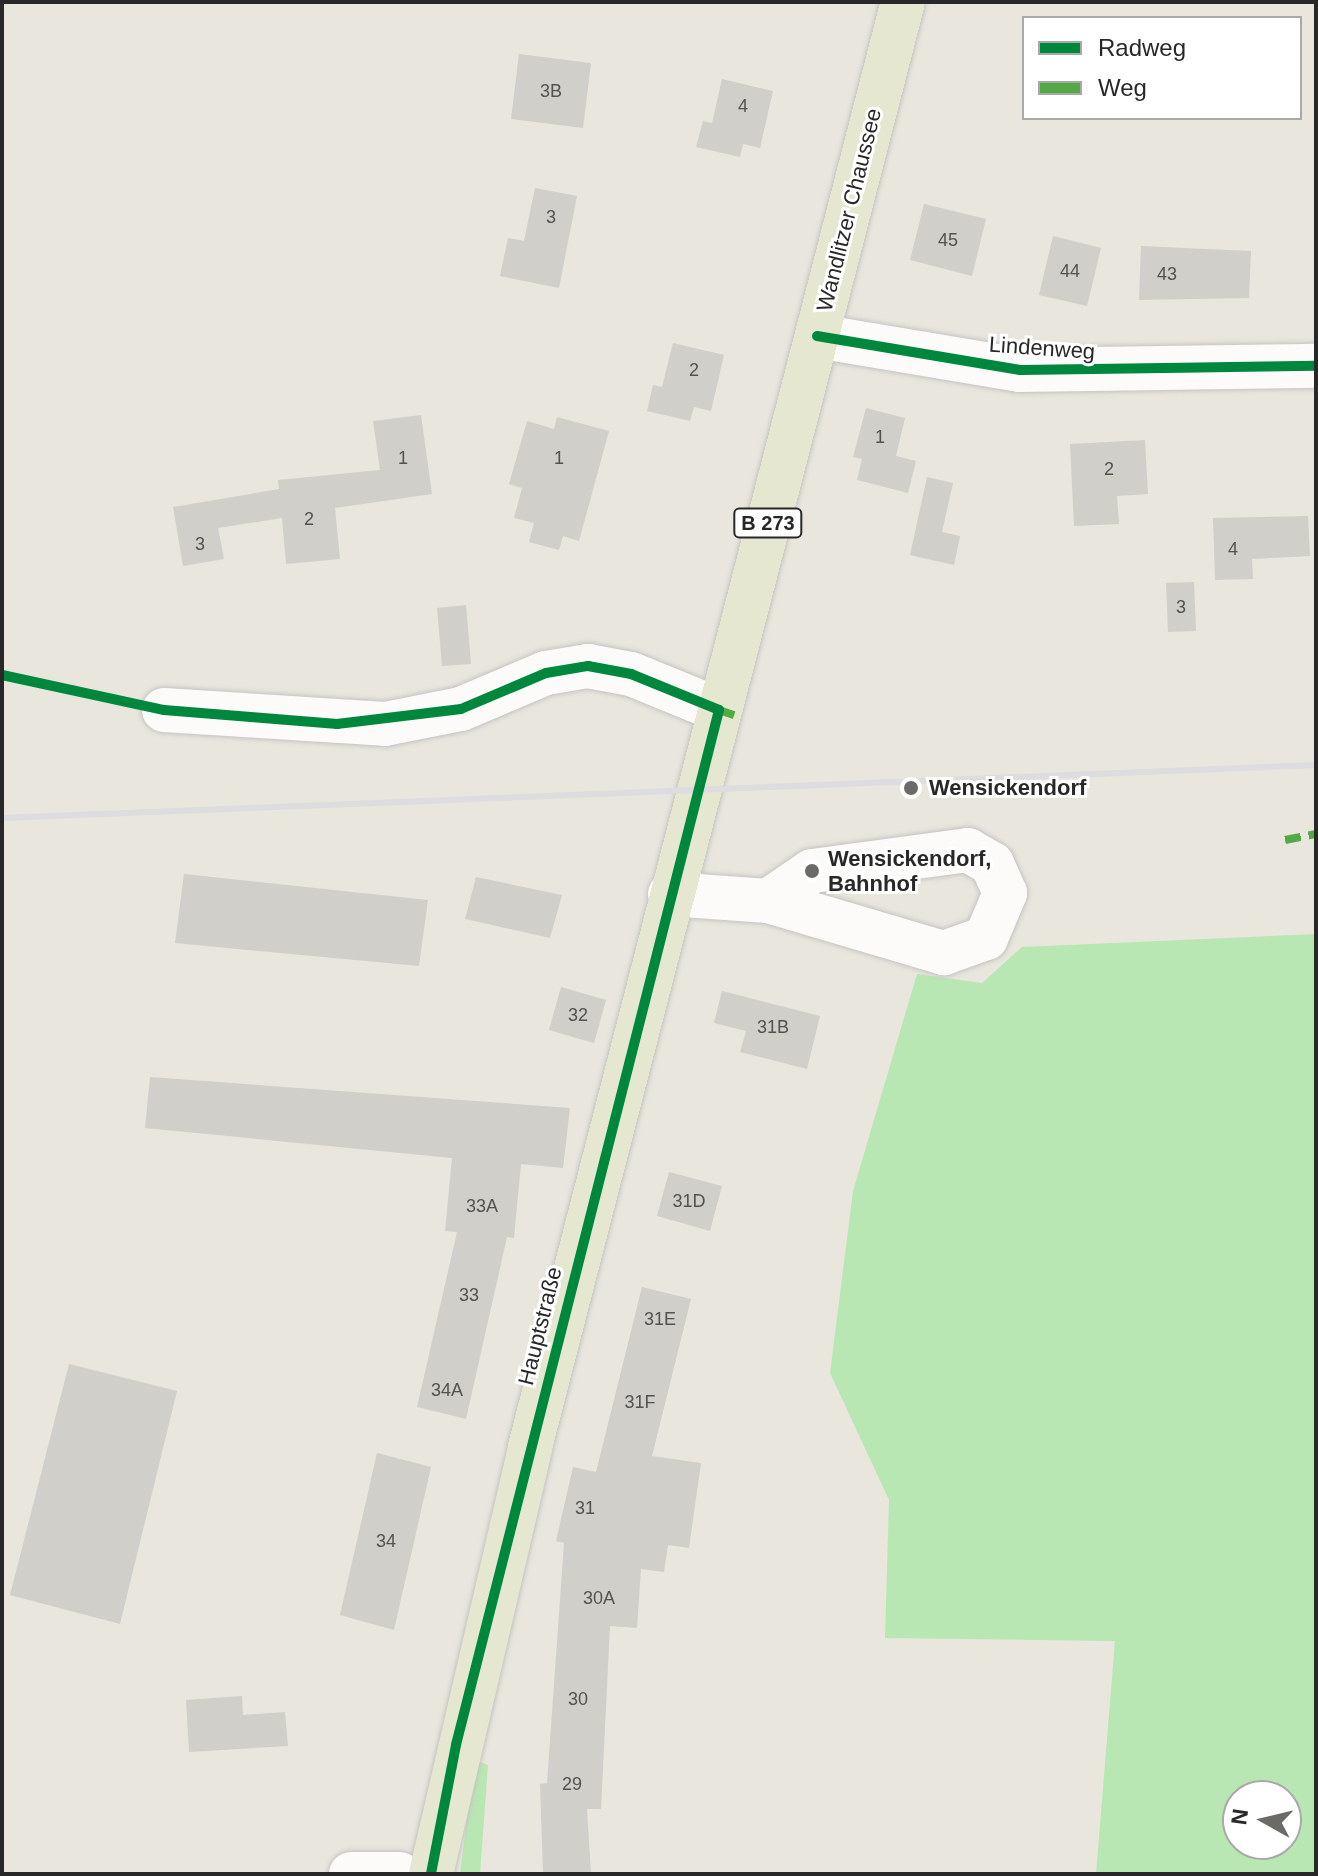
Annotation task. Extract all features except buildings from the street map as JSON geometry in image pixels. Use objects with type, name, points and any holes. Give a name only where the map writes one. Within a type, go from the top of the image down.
[{"type":"main road","name":"Wandlitzer Chaussee","points":[[698,790],[903,2]]},
{"type":"main road","name":"Hauptstraße","points":[[431,1874],[456,1745],[698,790]]},
{"type":"street","name":"Lindenweg","points":[[817,336],[1020,370],[1316,366]]},
{"type":"street","points":[[164,710],[385,724],[461,709],[546,673],[588,666],[631,674],[719,710]]},
{"type":"street","points":[[670,894],[768,901]]},
{"type":"street","points":[[351,1874],[400,1874]]},
{"type":"green space","points":[[1316,934],[1316,1874],[1096,1874],[1115,1641],[885,1638],[889,1500],[830,1373],[853,1191],[917,974],[982,983],[1022,947]]},
{"type":"green space","points":[[474,1760],[488,1765],[480,1874],[460,1874]]},
{"type":"railway","points":[[2,818],[1316,765]]},
{"type":"marked path","points":[[719,710],[742,718]]},
{"type":"marked path","points":[[1285,840],[1316,834]]},
{"type":"cycle path","points":[[817,336],[1020,370],[1316,366]]},
{"type":"cycle path","points":[[2,675],[164,710],[337,724],[461,709],[546,673],[588,666],[631,674],[719,710],[456,1745],[431,1874]]},
{"type":"place","name":"Wensickendorf","points":[[911,788]]},
{"type":"place","name":"Wensickendorf, Bahnhof","points":[[812,871]]}]
